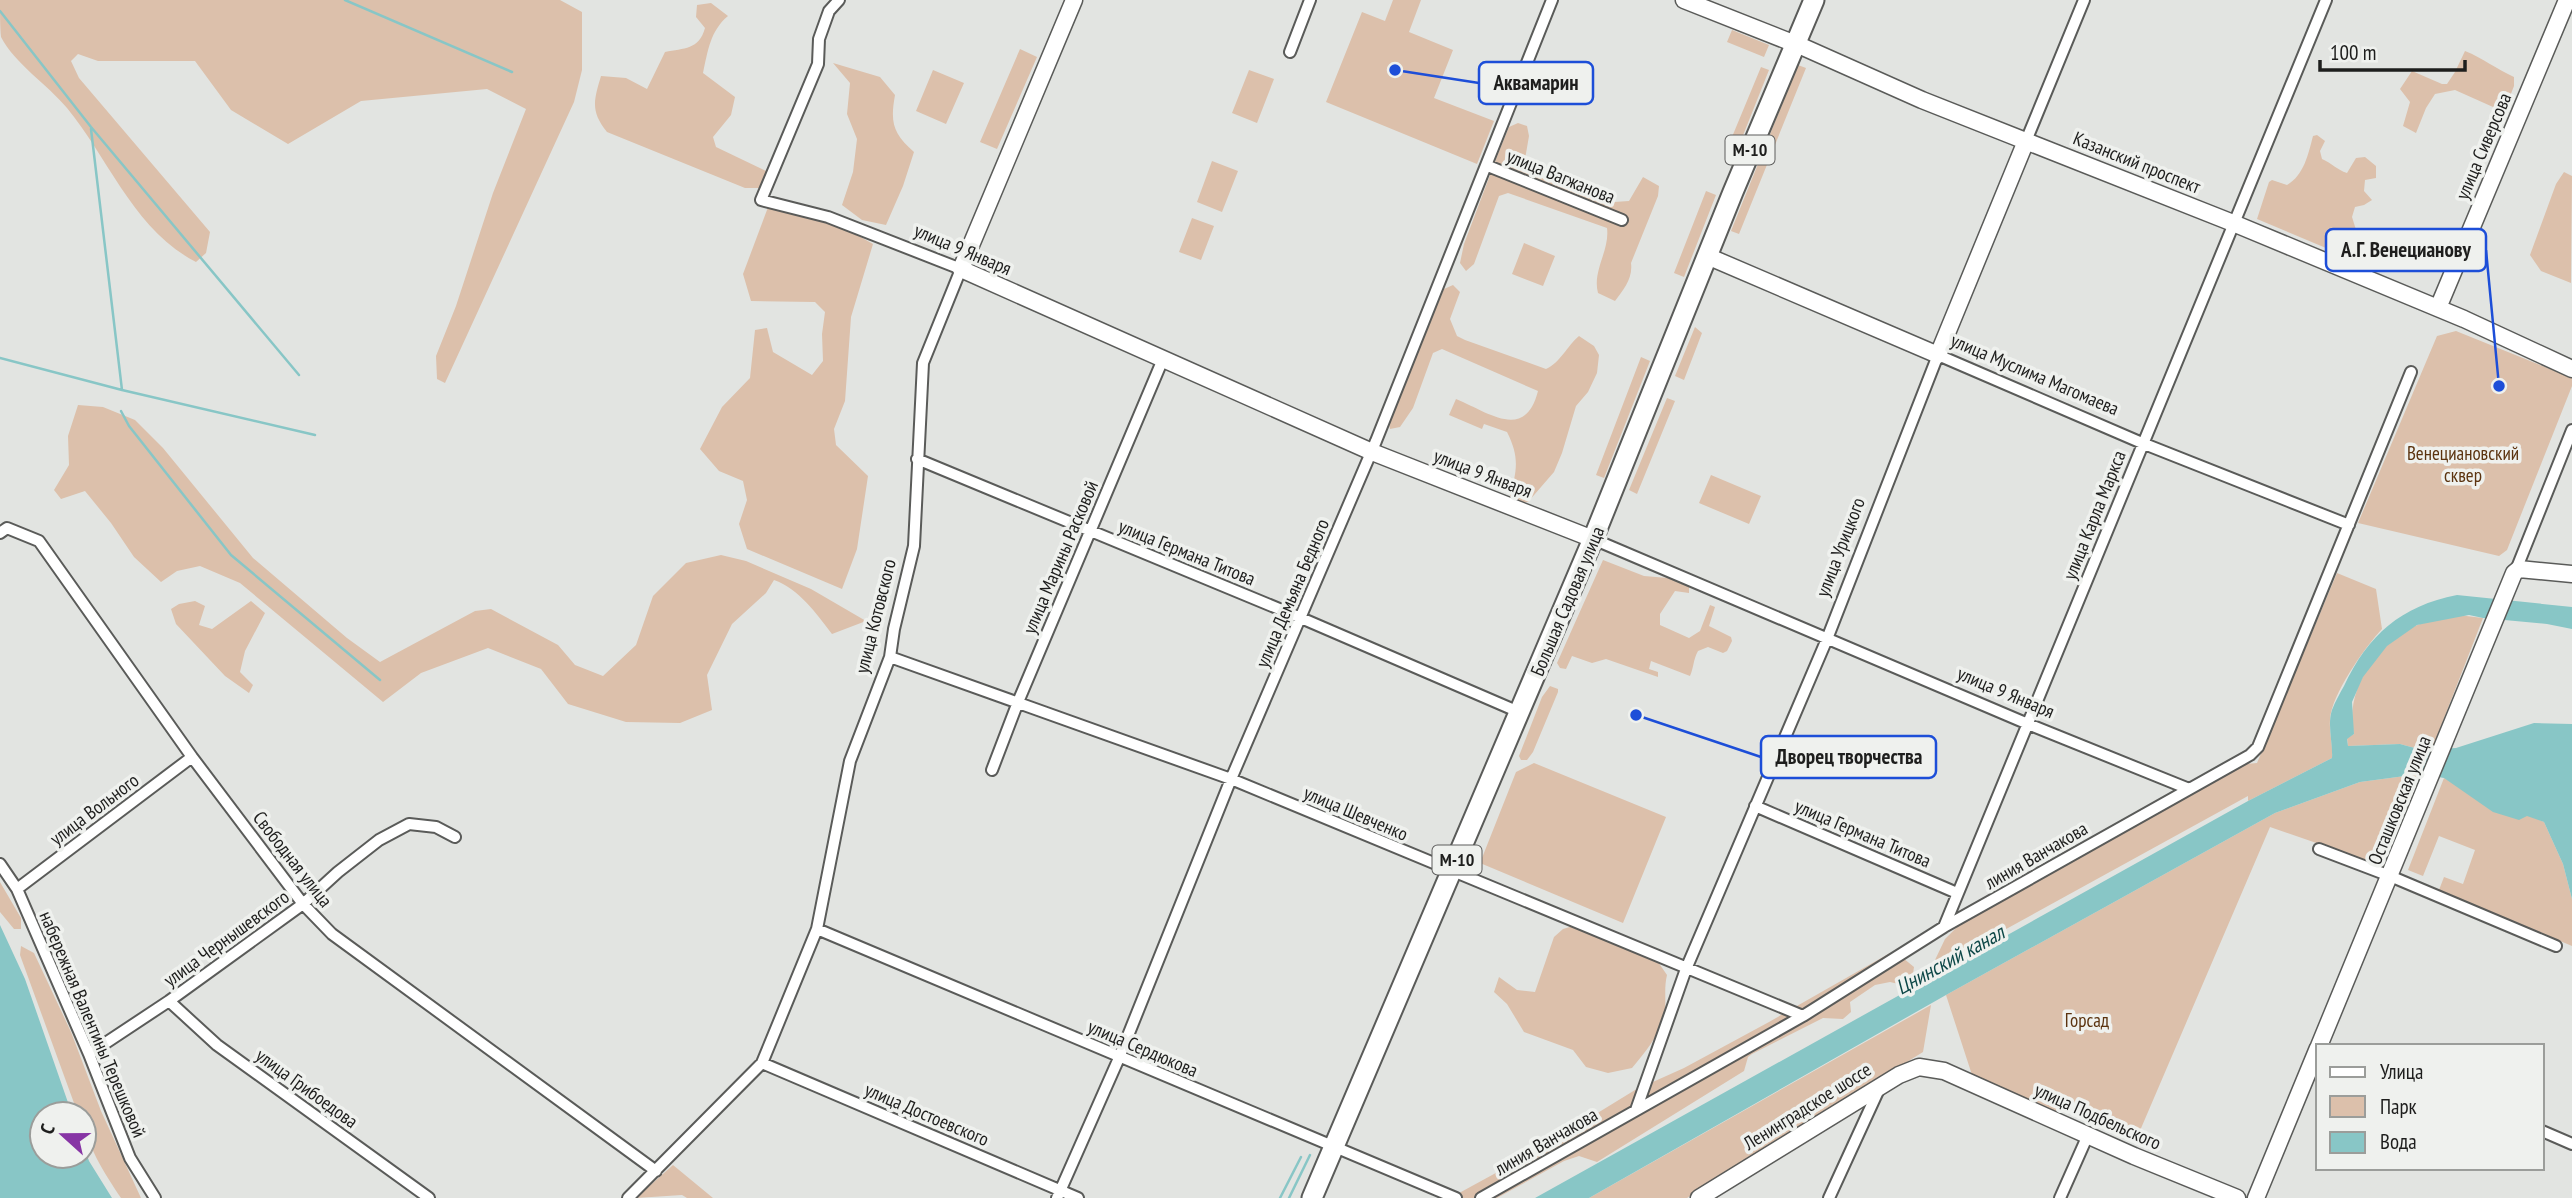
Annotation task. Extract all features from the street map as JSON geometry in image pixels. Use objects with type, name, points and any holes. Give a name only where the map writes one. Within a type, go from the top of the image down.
[{"type":"highway","name":"Большая Садовая улица","points":[[1312,1198],[1593,539],[1814,0]]},
{"type":"street","name":"улица 9 Января","points":[[839,0],[829,11],[819,39],[818,64],[761,200],[828,217],[961,269],[1372,452],[1593,539],[2028,724],[2189,789]]},
{"type":"street","name":"улица Котовского","points":[[628,1198],[762,1063],[817,929],[849,761],[890,657],[914,546],[923,363],[1073,0]]},
{"type":"street","points":[[1290,52],[1310,0]]},
{"type":"street","name":"улица Демьяна Бедного","points":[[1059,1194],[1119,1058],[1231,779],[1372,452],[1552,0]]},
{"type":"street","name":"Казанский проспект","points":[[1684,0],[1795,44],[1922,100],[2233,223],[2438,309],[2572,369]]},
{"type":"street","name":"улица Урицкого","points":[[1636,1110],[1686,969],[1827,639],[1938,355],[2084,0]]},
{"type":"street","name":"улица Карла Маркса","points":[[1944,928],[2326,0]]},
{"type":"street","name":"улица Сиверсова","points":[[2438,309],[2567,0]]},
{"type":"street","name":"улица Вагжанова","points":[[1488,166],[1622,220]]},
{"type":"street","name":"улица Муслима Магомаева","points":[[1707,256],[2142,443],[2349,525]]},
{"type":"street","name":"улица Марины Расковой","points":[[992,769],[1163,359]]},
{"type":"street","name":"линия Ванчакова","points":[[1481,1198],[1803,1016],[1944,928],[2250,755],[2258,747],[2412,372]]},
{"type":"street","points":[[2572,430],[2516,570],[2572,574]]},
{"type":"street","name":"улица Германа Титова","points":[[917,459],[1301,618],[1519,712]]},
{"type":"street","name":"Свободная улица","points":[[3,531],[39,541],[192,757],[303,904],[332,934],[656,1171]]},
{"type":"street","name":"Осташковская улица","points":[[2323,1044],[2516,570]]},
{"type":"street","name":"улица Шевченко","points":[[890,657],[1231,779],[1803,1016]]},
{"type":"street","name":"улица Вольного","points":[[17,889],[192,757]]},
{"type":"street","name":"улица Германа Титова","points":[[1755,806],[1957,892]]},
{"type":"street","name":"улица Чернышевского","points":[[89,1054],[169,1001],[303,904],[379,840],[409,824],[436,827],[454,837]]},
{"type":"street","points":[[2319,849],[2556,946]]},
{"type":"street","name":"набережная Валентины Терешковой","points":[[0,864],[17,889],[89,1054],[130,1158],[155,1198]]},
{"type":"street","name":"улица Сердюкова","points":[[817,929],[1456,1198]]},
{"type":"street","name":"улица Грибоедова","points":[[169,1001],[217,1045],[429,1198]]},
{"type":"street","name":"Осташковская улица","points":[[2256,1198],[2316,1061]]},
{"type":"street","name":"улица Достоевского","points":[[762,1063],[1059,1194],[1078,1198]]},
{"type":"street","name":"Ленинградское шоссе","points":[[1699,1198],[1881,1084],[1919,1067],[1944,1071]]},
{"type":"street","name":"улица Подбельского","points":[[1944,1071],[2236,1198]]},
{"type":"street","points":[[1829,1198],[1881,1084]]},
{"type":"street","points":[[2544,1132],[2572,1144]]},
{"type":"street","points":[[2060,1198],[2088,1135]]},
{"type":"green space","points":[[0,0],[560,0],[582,12],[582,70],[574,102],[445,383],[437,379],[436,356],[456,306],[493,193],[526,109],[487,89],[361,101],[288,144],[231,110],[195,61],[98,61],[78,54],[71,61],[79,78],[210,232],[206,253],[196,262],[174,248],[139,213],[67,108],[7,47],[1,37]]},
{"type":"green space","points":[[1393,0],[1421,0],[1409,32],[1453,50],[1434,98],[1494,121],[1477,164],[1326,102],[1362,12],[1385,21]]},
{"type":"green space","points":[[711,3],[728,16],[713,35],[703,73],[735,97],[731,115],[713,137],[716,147],[766,171],[767,178],[760,188],[745,188],[607,132],[596,111],[595,99],[601,76],[626,78],[647,89],[665,52],[690,47],[699,40],[705,28],[696,17],[697,5]]},
{"type":"green space","points":[[1732,30],[1769,45],[1764,57],[1727,42]]},
{"type":"green space","points":[[1020,49],[1037,57],[997,149],[980,142]]},
{"type":"green space","points":[[2465,51],[2514,77],[2514,86],[2505,109],[2502,111],[2455,90],[2435,94],[2416,133],[2403,126],[2410,102],[2400,89],[2412,71],[2447,84]]},
{"type":"green space","points":[[833,63],[880,77],[895,95],[893,120],[897,133],[914,152],[886,225],[862,220],[842,205],[853,172],[857,139],[847,114],[850,83]]},
{"type":"green space","points":[[1798,65],[1806,68],[1739,234],[1731,231]]},
{"type":"green space","points":[[1761,67],[1769,70],[1736,153],[1727,149]]},
{"type":"green space","points":[[933,70],[964,83],[946,124],[916,111]]},
{"type":"green space","points":[[1249,70],[1274,79],[1257,123],[1232,113]]},
{"type":"green space","points":[[1518,123],[1527,126],[1529,136],[1524,165],[1614,202],[1629,201],[1643,177],[1659,186],[1658,196],[1631,263],[1629,278],[1615,301],[1598,293],[1597,285],[1607,228],[1508,193],[1499,196],[1474,264],[1466,271],[1460,263],[1464,244],[1509,127]]},
{"type":"green space","points":[[2317,135],[2325,141],[2320,151],[2322,159],[2340,170],[2347,173],[2356,158],[2365,157],[2376,166],[2376,178],[2365,180],[2364,191],[2372,200],[2355,207],[2352,217],[2357,233],[2345,256],[2257,219],[2269,182],[2272,180],[2287,185],[2293,181],[2305,164],[2313,136]]},
{"type":"green space","points":[[1212,161],[1238,171],[1222,212],[1197,202]]},
{"type":"green space","points":[[2564,172],[2572,176],[2571,283],[2541,271],[2530,255],[2556,184]]},
{"type":"green space","points":[[1706,191],[1716,195],[1684,277],[1674,273]]},
{"type":"green space","points":[[770,202],[850,231],[873,244],[851,317],[845,401],[834,429],[836,445],[868,476],[857,549],[842,589],[747,549],[739,524],[747,500],[743,481],[719,471],[700,449],[722,407],[750,378],[755,330],[767,328],[773,352],[812,375],[823,361],[822,334],[825,312],[815,302],[751,301],[743,274]]},
{"type":"green space","points":[[1192,218],[1214,226],[1201,260],[1179,252]]},
{"type":"green space","points":[[1524,243],[1555,256],[1543,286],[1512,274]]},
{"type":"green space","points":[[1453,285],[1460,292],[1450,319],[1457,336],[1465,340],[1546,369],[1555,363],[1579,336],[1594,346],[1599,355],[1597,373],[1588,392],[1576,406],[1554,472],[1528,502],[1518,503],[1509,499],[1516,465],[1507,432],[1484,424],[1482,429],[1449,415],[1456,399],[1493,416],[1515,419],[1524,416],[1532,407],[1538,391],[1442,349],[1433,353],[1413,408],[1400,427],[1390,429],[1388,420],[1444,289]]},
{"type":"green space","points":[[1695,327],[1702,333],[1684,380],[1675,376]]},
{"type":"green space","name":"Венециановский сквер","points":[[2456,331],[2572,378],[2572,386],[2507,550],[2499,556],[2358,523],[2437,336]]},
{"type":"green space","points":[[1641,357],[1650,361],[1604,478],[1596,475]]},
{"type":"green space","points":[[1667,398],[1675,401],[1637,494],[1629,490]]},
{"type":"green space","points":[[78,405],[103,407],[135,420],[163,448],[253,558],[347,638],[380,662],[475,611],[491,609],[558,645],[575,665],[603,676],[636,645],[653,596],[686,563],[721,555],[746,561],[811,589],[866,621],[832,634],[799,596],[774,580],[766,593],[732,624],[707,675],[712,710],[680,723],[626,722],[568,704],[541,669],[488,648],[421,673],[383,702],[240,583],[200,566],[177,571],[161,582],[134,557],[85,491],[61,499],[54,490],[69,465],[68,436]]},
{"type":"green space","points":[[1711,475],[1761,496],[1749,524],[1699,503]]},
{"type":"green space","points":[[1603,560],[1644,576],[1668,578],[1689,587],[1689,593],[1675,591],[1660,614],[1660,625],[1689,638],[1700,631],[1710,605],[1715,607],[1709,626],[1731,637],[1727,651],[1723,653],[1708,647],[1698,651],[1690,676],[1651,661],[1649,669],[1658,672],[1658,677],[1606,659],[1592,663],[1572,656],[1566,669],[1560,668],[1557,663]]},
{"type":"green space","points":[[2337,573],[2376,589],[2382,629],[2358,659],[2336,698],[2330,720],[2332,758],[2248,801],[2248,796],[1946,962],[1937,964],[1935,960],[1945,939],[1959,925],[2246,764],[2257,763]]},
{"type":"green space","points":[[195,601],[205,606],[199,625],[212,629],[251,601],[265,613],[245,651],[240,672],[253,685],[249,693],[225,676],[176,624],[171,609],[179,604]]},
{"type":"green space","points":[[2458,615],[2483,618],[2432,749],[2422,750],[2400,744],[2348,746],[2347,738],[2354,734],[2352,718],[2359,686],[2376,657],[2388,644],[2415,626]]},
{"type":"green space","points":[[1550,686],[1558,689],[1558,692],[1533,752],[1527,760],[1521,760],[1519,756],[1542,697]]},
{"type":"green space","points":[[1534,763],[1666,817],[1623,923],[1480,863],[1516,772]]},
{"type":"green space","name":"Горсад","points":[[2420,774],[2380,865],[2270,827],[2136,1140],[2062,1107],[2057,1117],[1973,1078],[1946,995],[2275,813],[2360,782]]},
{"type":"green space","points":[[2444,778],[2544,822],[2563,864],[2572,899],[2572,946],[2439,890],[2444,877],[2463,884],[2475,850],[2439,836],[2423,876],[2408,870]]},
{"type":"green space","points":[[0,882],[21,918],[21,929],[14,929],[0,912]]},
{"type":"green space","points":[[1573,926],[1656,959],[1667,975],[1661,1026],[1632,1068],[1608,1073],[1586,1067],[1573,1050],[1524,1032],[1507,1004],[1494,992],[1499,977],[1517,990],[1535,992],[1554,937],[1563,929]]},
{"type":"green space","points":[[21,946],[34,953],[71,1032],[97,1100],[73,1100],[20,955]]},
{"type":"green space","points":[[1890,953],[1903,958],[1914,967],[1911,987],[1890,982],[1875,985],[1850,1002],[1851,1012],[1843,1019],[1823,1018],[1752,1054],[1748,1057],[1744,1071],[1597,1162],[1579,1156],[1564,1161],[1497,1198],[1450,1198],[1534,1152],[1635,1090],[1684,1068]]},
{"type":"green space","points":[[1931,1005],[1923,1052],[1687,1198],[1589,1198]]},
{"type":"green space","points":[[98,1103],[141,1198],[121,1198],[98,1162]]},
{"type":"green space","points":[[673,1165],[713,1198],[687,1198],[682,1195],[636,1198]]},
{"type":"water","points":[[2457,595],[2572,607],[2572,629],[2469,615],[2417,625],[2387,646],[2363,677],[2352,702],[2354,734],[2347,739],[2348,746],[2400,744],[2422,750],[2456,748],[2534,723],[2572,724],[2572,899],[2563,864],[2544,822],[2527,816],[2519,820],[2493,812],[2444,778],[2420,774],[2360,782],[2275,813],[1946,995],[1589,1198],[1535,1198],[2248,801],[2332,758],[2332,710],[2364,652],[2388,626],[2403,615],[2437,600]]},
{"type":"water","points":[[0,925],[25,979],[67,1100],[28,1100],[28,1170],[95,1170],[112,1198],[0,1198]]},
{"type":"waterway","points":[[345,0],[512,72]]},
{"type":"waterway","points":[[0,11],[91,127],[299,375]]},
{"type":"waterway","points":[[91,129],[122,390]]},
{"type":"waterway","points":[[0,358],[122,390],[315,435]]},
{"type":"waterway","points":[[121,411],[129,426],[231,555],[380,680]]},
{"type":"waterway","points":[[1289,1198],[1310,1155]]},
{"type":"waterway","points":[[1280,1198],[1301,1157]]},
{"type":"place","name":"Аквамарин","points":[[1395,70]]},
{"type":"place","name":"А.Г. Венецианову","points":[[2499,386]]},
{"type":"place","name":"Дворец творчества","points":[[1636,715]]},
{"type":"water label","name":"Цнинский канал","points":[[1950,960]]}]
